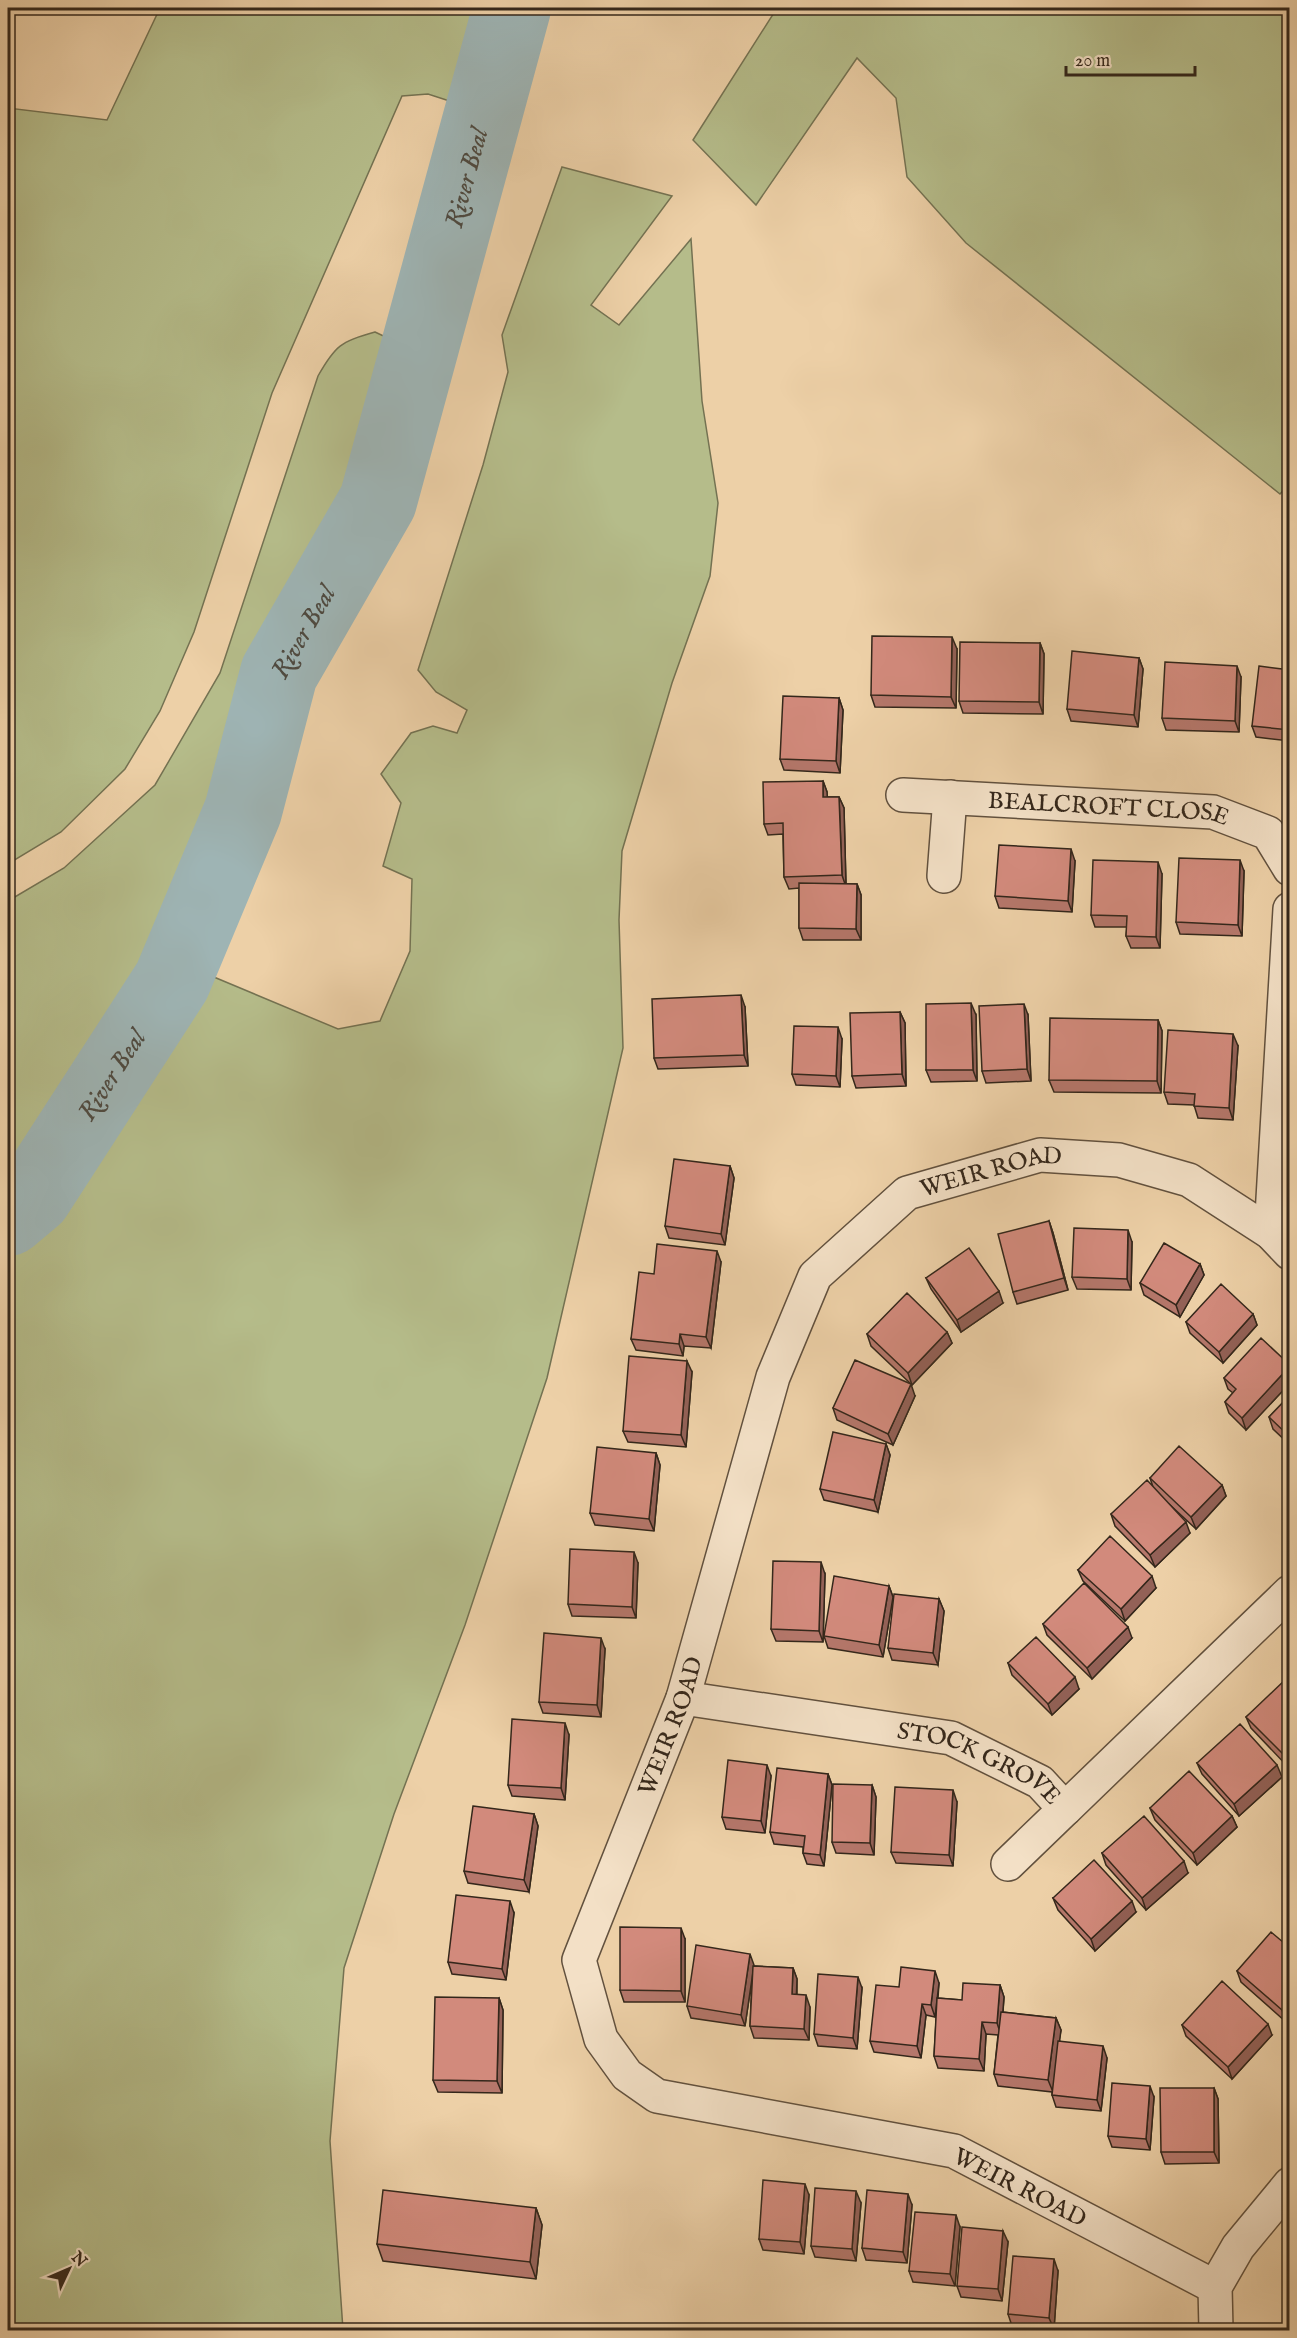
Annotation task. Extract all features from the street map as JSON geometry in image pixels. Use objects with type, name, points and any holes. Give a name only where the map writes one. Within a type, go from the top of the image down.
[{"type":"street","name":"BEALCROFT CLOSE","points":[[903,795],[1213,812],[1268,833],[1290,869]]},
{"type":"street","points":[[944,876],[950,797]]},
{"type":"street","points":[[1280,1243],[1290,909]]},
{"type":"street","name":"WEIR ROAD","points":[[1215,2287],[954,2151],[657,2096],[627,2075],[601,2039],[579,1960],[683,1698],[773,1377],[815,1276],[907,1194],[1040,1155],[1119,1160],[1189,1180],[1280,1243]]},
{"type":"street","name":"STOCK GROVE","points":[[683,1698],[951,1738],[1040,1782],[1065,1809],[1290,1592]]},
{"type":"street","points":[[1008,1864],[1065,1809]]},
{"type":"street","points":[[1216,2331],[1215,2287],[1238,2247],[1290,2184]]},
{"type":"green space","points":[[160,8],[496,8],[468,107],[428,94],[402,96],[272,393],[194,632],[160,711],[125,769],[61,832],[8,864],[8,108],[107,120]]},
{"type":"green space","points":[[777,8],[1289,8],[1289,484],[1280,494],[966,243],[907,177],[896,98],[857,58],[756,205],[693,140]]},
{"type":"green space","points":[[562,167],[672,196],[591,305],[619,325],[691,239],[702,401],[718,503],[710,576],[672,683],[622,851],[619,920],[623,1048],[547,1378],[465,1625],[394,1814],[344,1968],[330,2141],[343,2330],[8,2330],[8,1259],[55,1219],[113,1116],[209,975],[338,1029],[380,1021],[410,951],[412,879],[383,866],[401,803],[381,774],[411,733],[433,726],[457,733],[467,710],[436,692],[418,670],[483,465],[508,372],[502,335]]},
{"type":"green space","points":[[375,332],[411,349],[282,631],[246,758],[165,965],[26,1185],[8,1200],[8,901],[64,868],[155,785],[220,673],[318,376],[340,346],[354,338]]},
{"type":"building","points":[[872,636],[952,637],[951,697],[871,695]]},
{"type":"building","points":[[960,642],[1040,643],[1039,702],[959,701]]},
{"type":"building","points":[[1072,651],[1139,658],[1134,715],[1067,709]]},
{"type":"building","points":[[1165,662],[1237,666],[1235,721],[1162,718]]},
{"type":"building","points":[[1259,666],[1290,670],[1290,730],[1252,726]]},
{"type":"building","points":[[783,696],[839,698],[836,761],[780,759]]},
{"type":"building","points":[[823,781],[823,797],[839,797],[842,875],[784,877],[783,823],[764,824],[763,782]]},
{"type":"building","points":[[999,845],[1071,849],[1068,901],[995,896]]},
{"type":"building","points":[[1179,858],[1240,860],[1238,925],[1176,922]]},
{"type":"building","points":[[1093,860],[1158,862],[1156,937],[1126,936],[1127,916],[1091,915]]},
{"type":"building","points":[[799,883],[857,884],[856,929],[799,928]]},
{"type":"building","points":[[741,995],[744,1055],[654,1058],[652,999]]},
{"type":"building","points":[[971,1003],[973,1070],[926,1070],[926,1004]]},
{"type":"building","points":[[1024,1004],[1027,1069],[982,1071],[979,1006]]},
{"type":"building","points":[[900,1012],[902,1074],[852,1076],[850,1013]]},
{"type":"building","points":[[1050,1018],[1158,1020],[1157,1081],[1049,1080]]},
{"type":"building","points":[[794,1026],[838,1027],[836,1076],[792,1074]]},
{"type":"building","points":[[1168,1030],[1233,1034],[1229,1108],[1194,1106],[1195,1094],[1164,1092]]},
{"type":"building","points":[[674,1159],[730,1166],[721,1234],[665,1226]]},
{"type":"building","points":[[1049,1221],[1064,1278],[1013,1292],[998,1234]]},
{"type":"building","points":[[1074,1228],[1128,1230],[1127,1279],[1072,1277]]},
{"type":"building","points":[[1164,1243],[1200,1264],[1176,1305],[1140,1283]]},
{"type":"building","points":[[657,1244],[717,1251],[706,1337],[680,1334],[679,1344],[631,1339],[639,1272],[654,1274]]},
{"type":"building","points":[[969,1248],[999,1291],[957,1320],[926,1278]]},
{"type":"building","points":[[1221,1284],[1253,1314],[1219,1352],[1186,1322]]},
{"type":"building","points":[[907,1293],[947,1332],[908,1373],[867,1334]]},
{"type":"building","points":[[1261,1338],[1290,1366],[1242,1418],[1225,1402],[1236,1389],[1224,1378]]},
{"type":"building","points":[[629,1356],[687,1361],[681,1435],[623,1431]]},
{"type":"building","points":[[855,1360],[911,1384],[888,1434],[833,1408]]},
{"type":"building","points":[[1290,1395],[1290,1437],[1269,1417]]},
{"type":"building","points":[[833,1432],[886,1444],[874,1500],[820,1489]]},
{"type":"building","points":[[1179,1446],[1222,1485],[1191,1517],[1150,1478]]},
{"type":"building","points":[[597,1447],[656,1453],[649,1519],[590,1513]]},
{"type":"building","points":[[1147,1480],[1186,1522],[1150,1555],[1111,1514]]},
{"type":"building","points":[[1110,1536],[1152,1576],[1121,1609],[1078,1570]]},
{"type":"building","points":[[570,1549],[634,1552],[632,1607],[568,1604]]},
{"type":"building","points":[[773,1561],[821,1562],[819,1631],[771,1629]]},
{"type":"building","points":[[834,1576],[889,1586],[879,1645],[824,1636]]},
{"type":"building","points":[[1084,1583],[1128,1627],[1087,1668],[1043,1624]]},
{"type":"building","points":[[894,1594],[939,1599],[933,1653],[888,1648]]},
{"type":"building","points":[[544,1633],[601,1638],[597,1705],[539,1702]]},
{"type":"building","points":[[1036,1637],[1075,1677],[1048,1704],[1008,1663]]},
{"type":"building","points":[[1286,1679],[1290,1682],[1290,1752],[1285,1756],[1246,1717]]},
{"type":"building","points":[[512,1719],[565,1723],[561,1788],[508,1785]]},
{"type":"building","points":[[1240,1724],[1277,1765],[1234,1804],[1197,1763]]},
{"type":"building","points":[[728,1760],[767,1765],[761,1821],[722,1817]]},
{"type":"building","points":[[777,1768],[828,1774],[820,1855],[803,1853],[805,1836],[770,1832]]},
{"type":"building","points":[[1189,1771],[1232,1816],[1193,1853],[1150,1808]]},
{"type":"building","points":[[833,1784],[872,1785],[870,1843],[832,1842]]},
{"type":"building","points":[[895,1787],[953,1790],[949,1855],[891,1852]]},
{"type":"building","points":[[473,1806],[534,1814],[524,1880],[464,1871]]},
{"type":"building","points":[[1144,1816],[1184,1861],[1142,1898],[1102,1853]]},
{"type":"building","points":[[1094,1860],[1132,1901],[1091,1939],[1053,1898]]},
{"type":"building","points":[[456,1895],[510,1901],[502,1969],[448,1962]]},
{"type":"building","points":[[620,1927],[681,1928],[681,1991],[620,1990]]},
{"type":"building","points":[[1271,1932],[1290,1948],[1290,2002],[1282,2010],[1237,1971]]},
{"type":"building","points":[[696,1945],[750,1954],[741,2015],[687,2006]]},
{"type":"building","points":[[753,1966],[793,1968],[792,1994],[806,1995],[804,2029],[750,2026]]},
{"type":"building","points":[[901,1967],[935,1971],[931,2005],[922,2004],[917,2046],[870,2041],[876,1985],[899,1987]]},
{"type":"building","points":[[818,1974],[858,1977],[853,2038],[814,2034]]},
{"type":"building","points":[[1222,1981],[1268,2024],[1228,2067],[1182,2025]]},
{"type":"building","points":[[963,1983],[1000,1985],[997,2023],[982,2022],[979,2059],[934,2056],[937,1998],[962,2000]]},
{"type":"building","points":[[435,1997],[499,1998],[497,2081],[433,2080]]},
{"type":"building","points":[[1001,2012],[1056,2018],[1048,2080],[994,2074]]},
{"type":"building","points":[[1058,2041],[1103,2046],[1097,2100],[1052,2095]]},
{"type":"building","points":[[1112,2083],[1150,2086],[1146,2139],[1108,2136]]},
{"type":"building","points":[[1160,2088],[1214,2088],[1214,2152],[1161,2152]]},
{"type":"building","points":[[763,2180],[805,2184],[800,2242],[759,2239]]},
{"type":"building","points":[[815,2188],[856,2191],[852,2249],[811,2246]]},
{"type":"building","points":[[383,2190],[536,2208],[530,2262],[377,2244]]},
{"type":"building","points":[[867,2190],[908,2194],[903,2252],[862,2248]]},
{"type":"building","points":[[915,2212],[956,2215],[950,2274],[909,2271]]},
{"type":"building","points":[[962,2227],[1003,2231],[998,2289],[957,2286]]},
{"type":"building","points":[[1013,2256],[1054,2259],[1049,2318],[1008,2314]]},
{"type":"building","points":[[1071,2328],[1108,2331],[1071,2331]]},
{"type":"waterway","name":"River Beal","points":[[8,1217],[33,1196],[172,981],[243,811],[279,673],[378,501],[512,8]]}]
